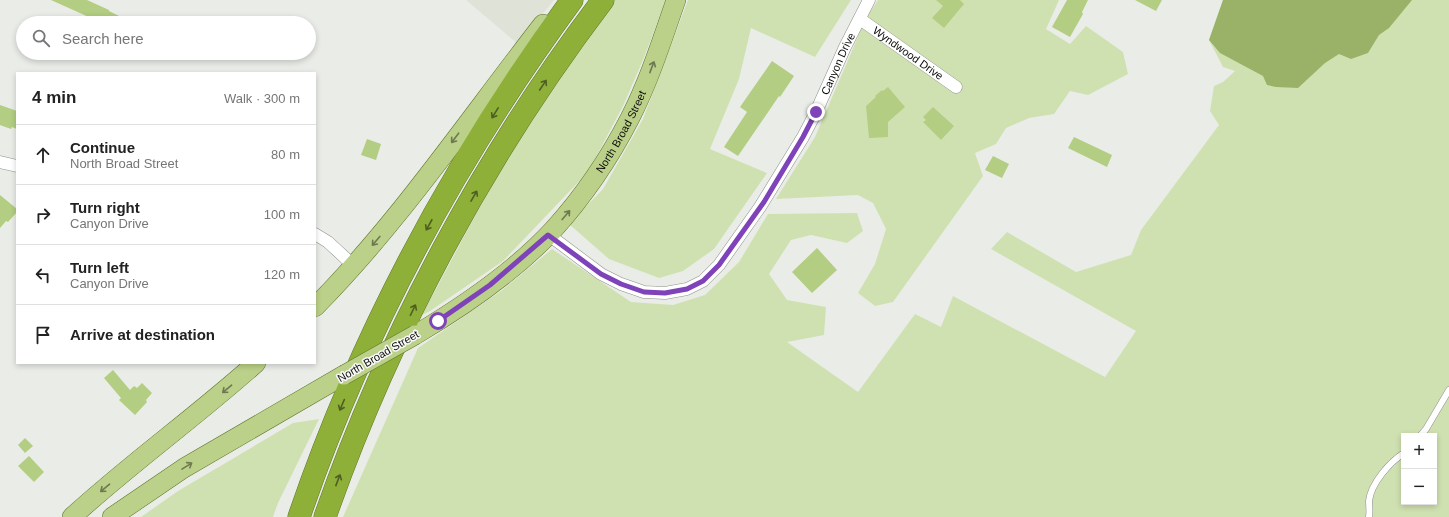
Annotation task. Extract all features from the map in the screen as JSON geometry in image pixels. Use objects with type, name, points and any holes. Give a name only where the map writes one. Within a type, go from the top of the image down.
[{"type":"highway","points":[[298,517],[324,448],[354,376],[388,303],[455,179],[499,107],[572,0]]},
{"type":"highway","points":[[325,517],[352,446],[383,373],[412,311],[444,249],[481,183],[522,116],[603,0]]},
{"type":"main road","points":[[316,306],[354,266],[401,210],[545,21],[553,12],[568,0]]},
{"type":"main road","name":"North Broad Street","points":[[112,517],[154,487],[222,445],[415,335],[455,310],[502,275],[548,235],[586,189],[618,140],[643,89],[676,0]]},
{"type":"main road","points":[[72,517],[255,364]]},
{"type":"main road","points":[[136,463],[154,487]]},
{"type":"street","name":"Canyon Drive","points":[[548,235],[601,274],[621,284],[644,292],[665,293],[687,289],[703,281],[719,265],[752,219],[803,137],[816,112],[845,47],[869,0]]},
{"type":"street","name":"Wyndwood Drive","points":[[860,19],[956,87]]},
{"type":"street","points":[[0,162],[16,166]]},
{"type":"street","points":[[316,235],[328,242],[354,266]]},
{"type":"lane","points":[[1423,433],[1449,390]]},
{"type":"lane","points":[[1369,517],[1369,500],[1372,490],[1388,465],[1401,455]]},
{"type":"shaded area","points":[[466,0],[554,0],[518,44]]},
{"type":"shaded area","points":[[615,0],[666,0],[643,60],[623,106],[588,172],[503,261],[422,315],[506,158],[562,71]]},
{"type":"shaded area","points":[[688,0],[851,0],[815,57],[751,28],[739,79],[710,149],[767,173],[714,249],[683,271],[659,278],[609,259],[569,224],[603,189],[643,119]]},
{"type":"shaded area","points":[[878,0],[1059,0],[1046,29],[1070,44],[1086,26],[1123,52],[1128,74],[1088,95],[1070,91],[1054,114],[1029,118],[1006,128],[996,144],[975,153],[983,176],[893,302],[875,306],[858,293],[875,264],[886,229],[873,203],[858,195],[776,199],[815,137],[866,18]]},
{"type":"shaded area","points":[[1223,0],[1449,0],[1449,517],[343,517],[418,348],[501,291],[552,249],[631,302],[673,305],[705,295],[739,262],[768,214],[857,213],[863,231],[847,243],[811,235],[791,240],[769,274],[787,300],[826,307],[824,335],[787,342],[858,392],[915,314],[941,327],[953,296],[1105,377],[1136,331],[991,249],[1007,232],[1076,272],[1131,255],[1141,230],[1219,125],[1210,111],[1214,86],[1223,82],[1235,71],[1223,67],[1209,40]]},
{"type":"shaded area","points":[[1223,0],[1412,0],[1389,28],[1379,35],[1368,53],[1351,59],[1339,54],[1325,63],[1298,88],[1267,85],[1263,76],[1220,53],[1209,40]]},
{"type":"shaded area","points":[[319,419],[278,503],[273,517],[141,517],[178,491],[293,423]]},
{"type":"building","points":[[51,0],[87,0],[119,16],[86,16]]},
{"type":"building","points":[[936,0],[960,0],[964,4],[944,28],[932,18],[943,6]]},
{"type":"building","points":[[1067,0],[1088,0],[1082,12],[1083,14],[1070,37],[1052,27]]},
{"type":"building","points":[[1135,0],[1162,0],[1156,11]]},
{"type":"building","points":[[772,61],[794,76],[738,156],[724,147],[747,112],[740,107]]},
{"type":"building","points":[[888,87],[905,107],[888,122],[888,137],[869,138],[866,106],[876,97],[875,96]]},
{"type":"building","points":[[0,105],[16,111],[16,129],[12,127],[11,129],[0,125]]},
{"type":"building","points":[[933,107],[954,126],[941,140],[923,122],[926,120],[923,117]]},
{"type":"building","points":[[1074,137],[1112,155],[1107,167],[1068,148]]},
{"type":"building","points":[[367,139],[381,144],[376,160],[361,155]]},
{"type":"building","points":[[993,156],[1009,164],[1002,178],[985,170]]},
{"type":"building","points":[[0,195],[16,208],[16,213],[0,228]]},
{"type":"building","points":[[817,248],[837,270],[812,293],[792,272]]},
{"type":"building","points":[[113,370],[130,390],[134,386],[137,388],[142,383],[152,393],[146,400],[147,402],[135,415],[119,400],[121,398],[104,378]]},
{"type":"building","points":[[25,438],[33,446],[25,453],[18,445]]},
{"type":"building","points":[[29,456],[44,472],[34,482],[18,466]]},
{"type":"route","points":[[438,321],[490,285],[548,235],[601,274],[621,284],[644,292],[665,293],[687,289],[703,281],[719,265],[764,202],[803,137],[816,112]]}]
